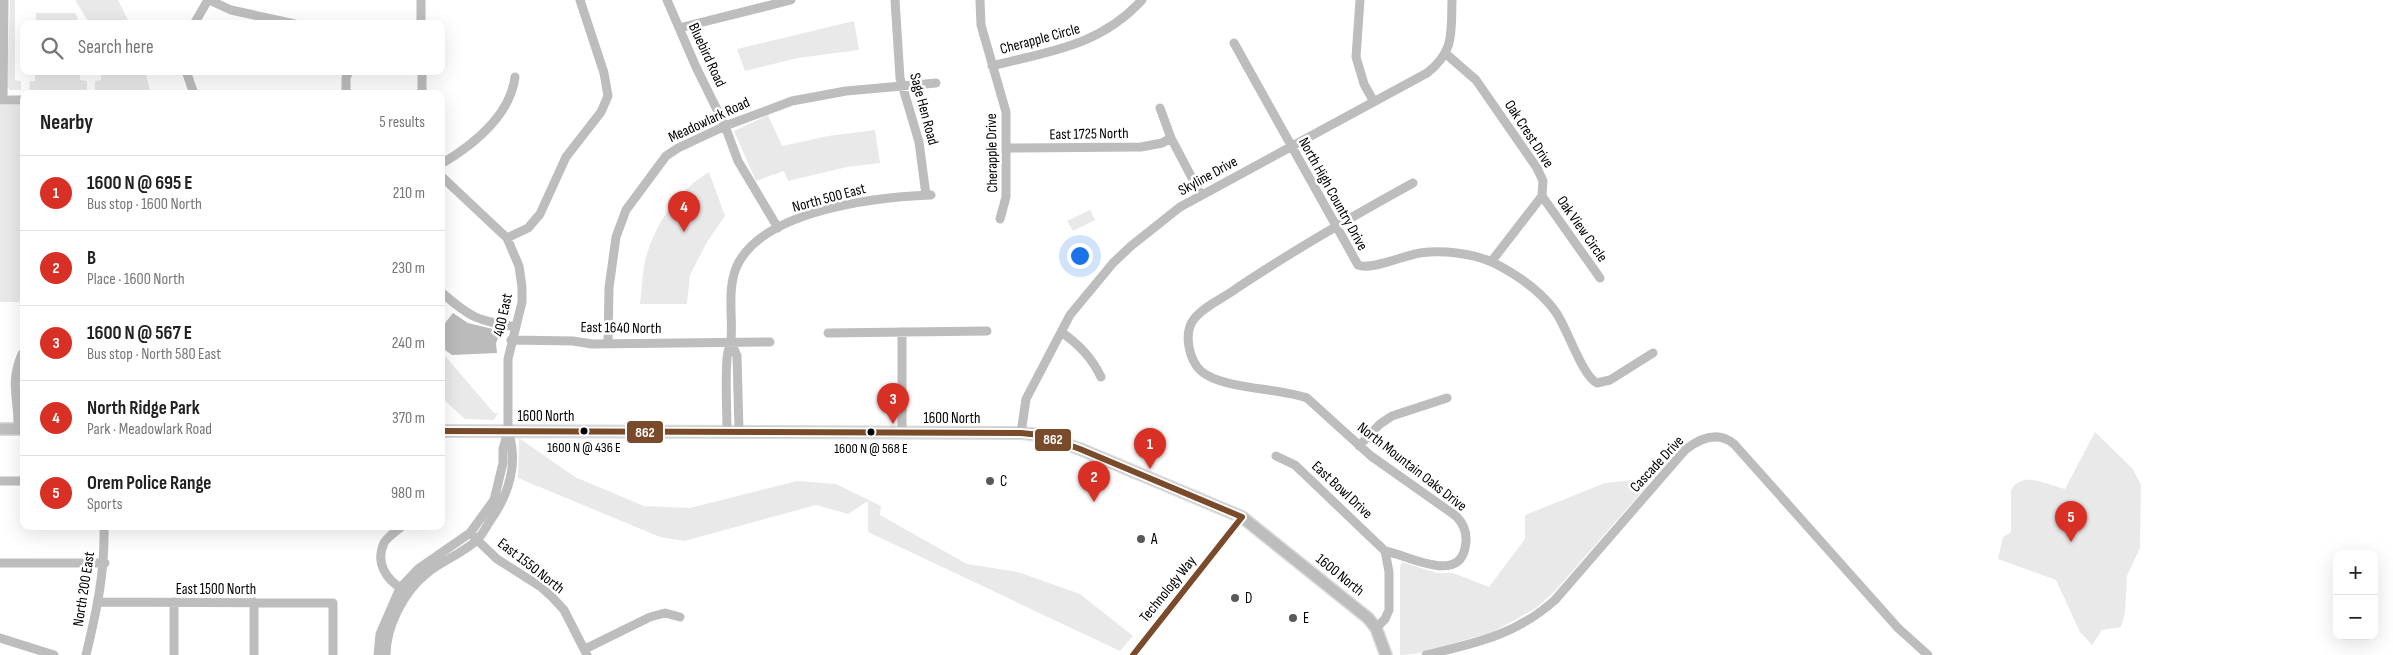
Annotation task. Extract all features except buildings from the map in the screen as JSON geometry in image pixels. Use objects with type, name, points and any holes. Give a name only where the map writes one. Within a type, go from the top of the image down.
[{"type":"main road","points":[[0,429],[20,429]]},
{"type":"main road","name":"1600 North","points":[[445,431],[1021,433],[1040,436],[1080,449],[1242,517],[1359,609],[1376,628],[1386,655]]},
{"type":"street","points":[[4,0],[1,100],[20,100]]},
{"type":"street","points":[[196,20],[208,0],[230,10],[276,20]]},
{"type":"street","points":[[421,0],[422,20]]},
{"type":"street","points":[[507,238],[528,228],[540,214],[566,157],[601,112],[608,96],[604,73],[580,0]]},
{"type":"street","name":"Bluebird Road","points":[[667,0],[725,126],[738,161],[778,228]]},
{"type":"street","points":[[679,28],[791,0]]},
{"type":"street","name":"Sage Hen Road","points":[[895,0],[902,86],[920,142],[929,195]]},
{"type":"street","name":"Cherapple Drive","points":[[980,0],[981,25],[1005,104],[1006,198],[1000,219]]},
{"type":"street","name":"Cherapple Circle","points":[[992,66],[1088,40],[1111,27],[1142,0]]},
{"type":"street","points":[[1360,0],[1356,56],[1360,72],[1374,102]]},
{"type":"street","name":"Skyline Drive","points":[[1021,433],[1026,399],[1061,332],[1082,299],[1113,263],[1160,222],[1200,195],[1427,73],[1437,65],[1450,44],[1452,0]]},
{"type":"street","name":"North High Country Drive","points":[[1234,43],[1354,261],[1364,267],[1404,256],[1432,252],[1474,256],[1491,262],[1528,282],[1546,300],[1563,323],[1587,375],[1592,381],[1602,383],[1610,380],[1653,354]]},
{"type":"street","name":"Oak Crest Drive","points":[[1445,53],[1476,80],[1533,162],[1543,181],[1542,196]]},
{"type":"street","points":[[187,75],[193,90]]},
{"type":"street","points":[[346,90],[347,75]]},
{"type":"street","points":[[422,75],[422,90]]},
{"type":"street","points":[[445,161],[474,143],[483,133],[509,99],[514,77]]},
{"type":"street","name":"Meadowlark Road","points":[[608,344],[611,267],[616,237],[626,210],[666,156],[678,148],[725,126],[792,101],[841,92],[936,82]]},
{"type":"street","points":[[1160,108],[1171,138],[1200,195]]},
{"type":"street","name":"East 1725 North","points":[[1006,148],[1141,147],[1171,138]]},
{"type":"street","name":"400 East","points":[[378,655],[380,634],[418,569],[474,536],[494,500],[508,431],[508,359],[511,340],[522,302],[521,276],[507,238],[445,180]]},
{"type":"street","name":"North Mountain Oaks Drive","points":[[1385,551],[1438,566],[1452,566],[1460,560],[1464,552],[1466,534],[1464,525],[1456,516],[1359,446],[1307,398],[1295,394],[1222,382],[1209,377],[1198,368],[1188,340],[1190,325],[1200,314],[1300,247],[1413,183]]},
{"type":"street","name":"North 500 East","points":[[733,431],[727,359],[731,342],[730,291],[736,268],[744,254],[754,243],[796,219],[870,200],[929,195]]},
{"type":"street","points":[[1491,262],[1542,196]]},
{"type":"street","name":"Oak View Circle","points":[[1542,196],[1600,278]]},
{"type":"street","points":[[445,295],[468,315],[478,320],[516,327]]},
{"type":"street","points":[[828,332],[987,331]]},
{"type":"street","points":[[902,332],[902,433]]},
{"type":"street","points":[[1061,332],[1082,348],[1095,364],[1102,377]]},
{"type":"street","name":"East 1640 North","points":[[511,340],[572,341],[592,344],[770,342]]},
{"type":"street","points":[[20,360],[14,377],[20,418]]},
{"type":"street","points":[[1359,446],[1380,424],[1392,416],[1447,398]]},
{"type":"street","name":"Cascade Drive","points":[[1426,655],[1482,642],[1504,633],[1542,611],[1555,600],[1685,450],[1700,439],[1713,437],[1725,438],[1734,444],[1898,628],[1928,655]]},
{"type":"street","name":"East Bowl Drive","points":[[1276,456],[1295,466],[1322,489],[1385,551]]},
{"type":"street","points":[[0,480],[20,481]]},
{"type":"street","name":"Technology Way","points":[[1133,655],[1242,517]]},
{"type":"street","name":"North 200 East","points":[[86,655],[99,602],[105,563],[104,530]]},
{"type":"street","points":[[398,530],[384,542],[381,563],[386,578],[404,590]]},
{"type":"street","name":"East 1550 North","points":[[474,536],[497,559],[541,587],[552,597],[564,610],[586,652]]},
{"type":"street","points":[[1376,628],[1385,620],[1389,610],[1389,572],[1385,551]]},
{"type":"street","points":[[0,563],[105,563]]},
{"type":"street","name":"400 East","points":[[386,655],[393,622],[404,590]]},
{"type":"street","name":"East 1500 North","points":[[99,602],[333,602],[333,655]]},
{"type":"street","points":[[174,602],[174,655]]},
{"type":"street","points":[[254,602],[254,655]]},
{"type":"street","points":[[586,652],[650,617],[665,613],[680,617]]},
{"type":"street","points":[[0,638],[54,655]]},
{"type":"shaded area","points":[[10,0],[15,0],[15,80],[21,81],[21,90],[10,90],[7,87]]},
{"type":"shaded area","points":[[75,0],[118,0],[128,20],[88,20]]},
{"type":"shaded area","points":[[36,13],[75,13],[78,20],[36,20]]},
{"type":"shaded area","points":[[854,21],[859,50],[798,58],[745,71],[737,49]]},
{"type":"shaded area","points":[[35,75],[80,75],[80,80],[87,81],[87,90],[29,90],[30,81],[35,81]]},
{"type":"shaded area","points":[[101,75],[146,75],[150,90],[95,90],[95,81],[101,80]]},
{"type":"shaded area","points":[[0,105],[20,105],[20,302],[0,302]]},
{"type":"shaded area","points":[[768,115],[782,146],[828,136],[875,130],[880,163],[847,167],[788,181],[784,171],[756,181],[734,131]]},
{"type":"shaded area","points":[[709,172],[725,216],[707,242],[690,275],[687,304],[640,304],[645,261],[654,235],[668,210],[677,199],[697,180]]},
{"type":"shaded area","points":[[1090,210],[1095,220],[1073,231],[1067,221]]},
{"type":"shaded area","points":[[453,313],[468,323],[501,331],[496,343],[497,353],[452,355],[445,350],[445,323]]},
{"type":"shaded area","points":[[445,356],[494,413],[498,413],[494,420],[465,419],[445,401]]},
{"type":"shaded area","points":[[2095,432],[2133,469],[2141,485],[2140,548],[2127,576],[2125,613],[2121,627],[2102,630],[2092,645],[2080,632],[2056,580],[1998,559],[2003,537],[2011,532],[2011,490],[2016,484],[2029,480],[2036,480],[2065,489]]},
{"type":"shaded area","points":[[519,438],[575,477],[644,506],[690,508],[797,481],[836,484],[881,506],[880,515],[967,564],[1018,572],[1080,594],[1133,636],[1120,651],[868,532],[868,501],[848,514],[816,505],[684,541],[660,537],[518,478]]},
{"type":"shaded area","points":[[1633,480],[1643,484],[1645,488],[1556,590],[1536,608],[1493,632],[1415,654],[1400,655],[1400,567],[1402,562],[1437,573],[1453,573],[1489,587],[1525,539],[1525,515],[1605,483]]},
{"type":"transit line","name":"862","points":[[445,431],[1021,433],[1040,435],[1080,449],[1242,517]]},
{"type":"transit line","name":"862","points":[[1133,655],[1242,517]]},
{"type":"place","name":"North Ridge Park","points":[[684,232]]},
{"type":"place","name":"1600 N @ 567 E","points":[[893,424]]},
{"type":"place","name":"1600 N @ 436 E","points":[[584,431]]},
{"type":"place","name":"1600 N @ 568 E","points":[[871,432]]},
{"type":"place","name":"1600 N @ 695 E","points":[[1150,469]]},
{"type":"place","name":"C","points":[[990,481]]},
{"type":"place","name":"B","points":[[1094,502]]},
{"type":"place","name":"A","points":[[1141,539]]},
{"type":"place","name":"Orem Police Range","points":[[2071,542]]},
{"type":"place","name":"D","points":[[1235,598]]},
{"type":"place","name":"E","points":[[1293,618]]}]
